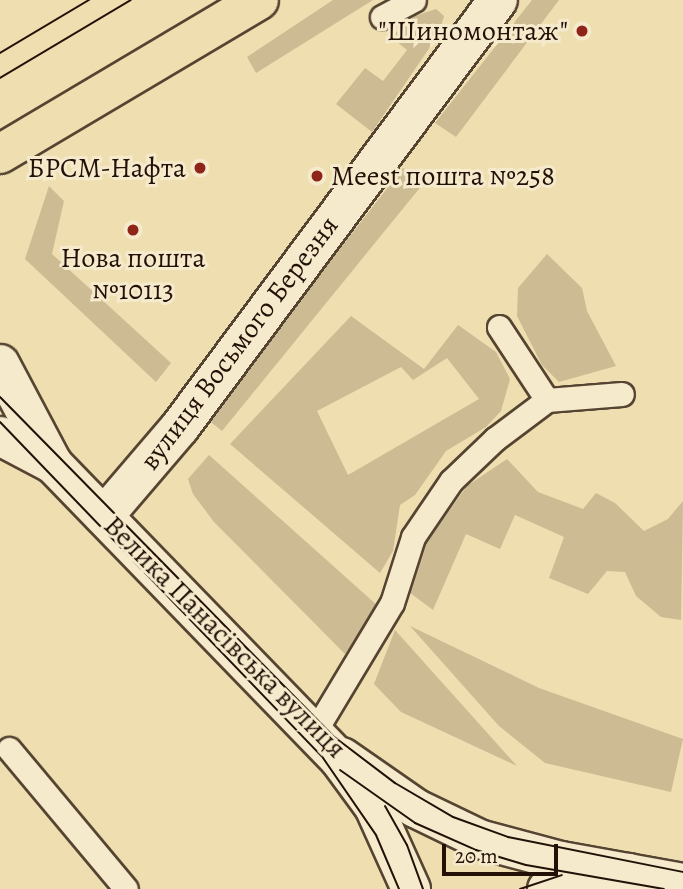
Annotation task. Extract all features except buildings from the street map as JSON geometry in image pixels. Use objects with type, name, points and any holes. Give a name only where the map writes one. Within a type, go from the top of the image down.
[{"type":"main road","points":[[0,154],[258,0]]},
{"type":"street","name":"вулиця Восьмого Березня","points":[[104,516],[180,427],[498,0]]},
{"type":"street","name":"Велика Панасівська вулиця","points":[[0,364],[53,464],[322,739],[408,804],[457,830],[526,853],[683,883]]},
{"type":"street","name":"Велика Панасівська вулиця","points":[[6,446],[53,464]]},
{"type":"street","points":[[322,739],[374,807],[411,889]]},
{"type":"street","points":[[392,842],[428,889]]},
{"type":"street","points":[[547,889],[628,873]]},
{"type":"lane","points":[[382,17],[414,0]]},
{"type":"lane","points":[[499,327],[547,400]]},
{"type":"lane","points":[[322,739],[392,603],[412,537],[451,481],[495,439],[547,400],[622,394]]},
{"type":"lane","points":[[9,749],[126,889]]},
{"type":"shaded area","points":[[333,0],[373,0],[256,73],[247,57]]},
{"type":"shaded area","points":[[532,0],[559,0],[456,137],[435,123]]},
{"type":"shaded area","points":[[436,9],[444,16],[439,34],[372,132],[336,104],[365,68],[383,81],[407,50],[391,37],[415,16]]},
{"type":"shaded area","points":[[403,168],[427,179],[222,431],[207,419]]},
{"type":"shaded area","points":[[49,186],[64,201],[52,254],[171,363],[156,382],[25,259]]},
{"type":"shaded area","points":[[547,254],[582,288],[587,311],[616,366],[559,382],[542,365],[517,316],[518,288]]},
{"type":"shaded area","points":[[351,316],[424,369],[458,325],[496,352],[510,379],[501,411],[486,427],[446,451],[415,495],[400,505],[393,551],[380,573],[230,444]],"holes":[[[447,358],[479,399],[348,475],[317,411],[401,367],[413,380]]]},
{"type":"shaded area","points":[[209,455],[378,606],[345,654],[214,522],[193,494],[188,479]]},
{"type":"shaded area","points":[[507,459],[538,492],[583,509],[596,493],[615,503],[644,531],[668,519],[683,501],[681,620],[661,617],[636,596],[625,572],[607,571],[588,594],[549,578],[564,537],[515,515],[500,549],[466,534],[433,610],[409,592],[426,543],[467,486]]},
{"type":"shaded area","points":[[410,626],[539,688],[683,739],[671,792],[545,763],[499,726]]},
{"type":"shaded area","points":[[395,630],[517,766],[401,712],[374,684]]},
{"type":"tram line","points":[[0,53],[89,0]]},
{"type":"tram line","points":[[0,78],[131,0]]},
{"type":"tram line","points":[[0,397],[333,736],[395,783],[453,817],[508,837],[683,872]]},
{"type":"tram line","points":[[0,422],[321,755],[376,835],[399,889]]},
{"type":"tram line","points":[[340,770],[415,823],[476,850],[526,865],[664,889]]},
{"type":"tram line","points":[[385,806],[407,845],[423,889]]},
{"type":"tram line","points":[[520,889],[562,875]]},
{"type":"place","name":"\"Шиномонтаж\"","points":[[582,31]]},
{"type":"place","name":"БРСМ-Нафта","points":[[200,168]]},
{"type":"place","name":"Meest пошта №258","points":[[317,176]]},
{"type":"place","name":"Нова пошта №10113","points":[[133,230]]}]
